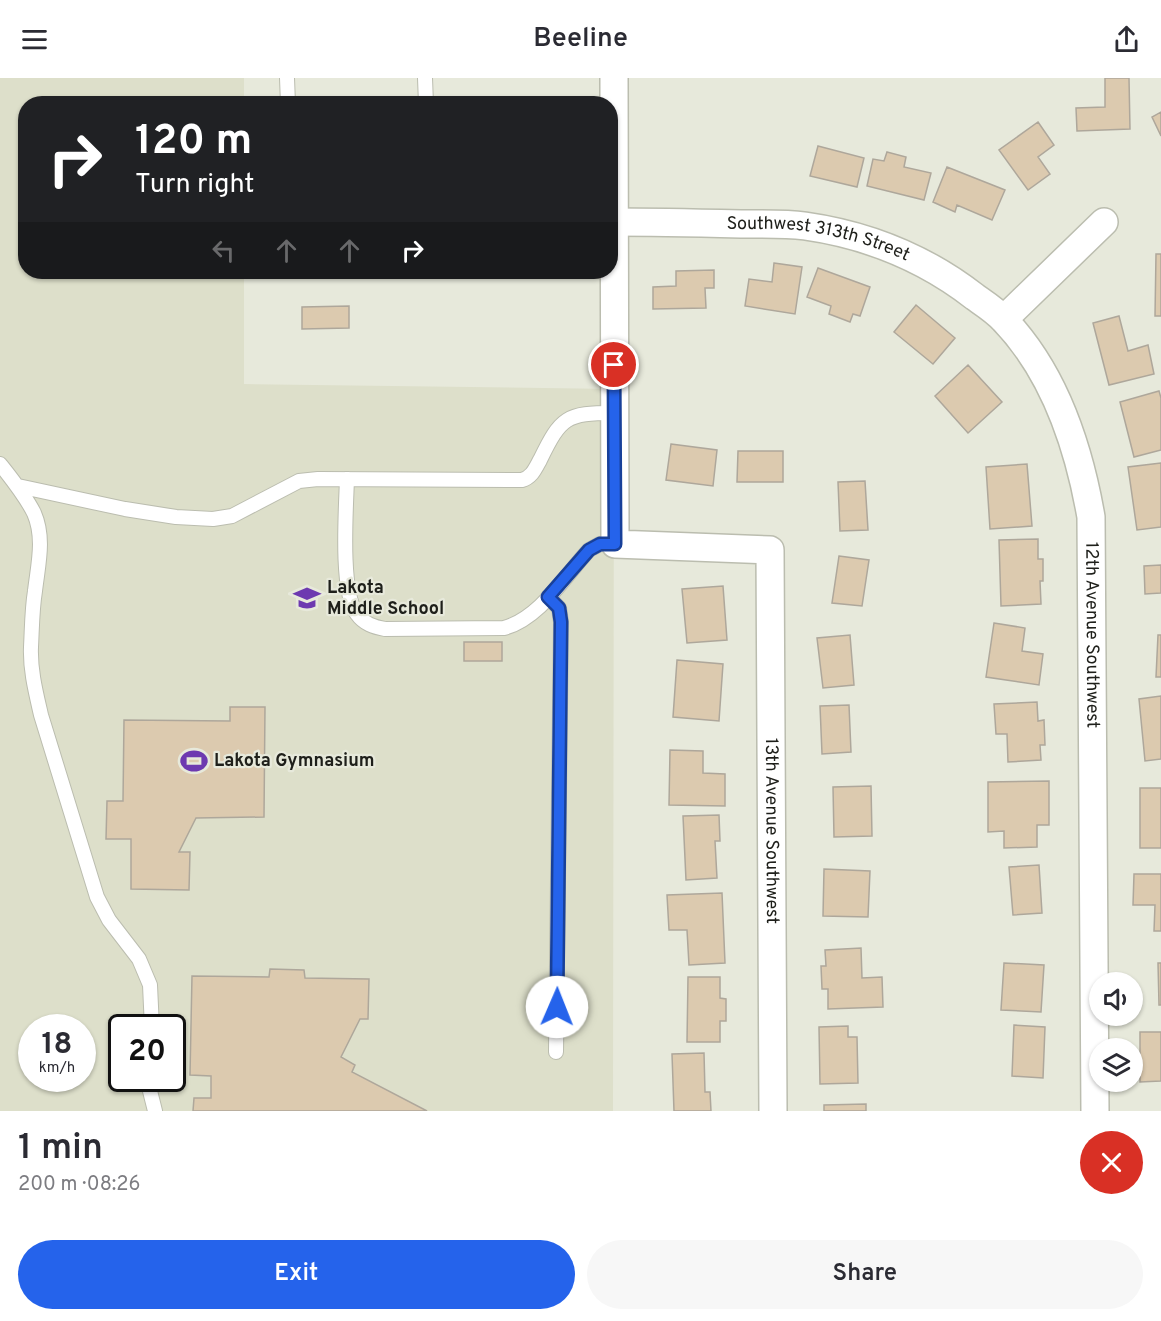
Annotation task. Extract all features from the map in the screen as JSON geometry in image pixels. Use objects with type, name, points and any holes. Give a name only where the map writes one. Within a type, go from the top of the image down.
[{"type":"street","points":[[614,78],[614,96]]},
{"type":"street","name":"Southwest 313th Street","points":[[618,222],[803,225],[850,234],[889,247],[930,266],[1004,319]]},
{"type":"street","points":[[1004,319],[1104,222]]},
{"type":"street","points":[[613,279],[615,544]]},
{"type":"street","name":"12th Avenue Southwest","points":[[1004,319],[1027,349],[1062,411],[1085,482],[1091,517],[1095,1111]]},
{"type":"street","name":"13th Avenue Southwest","points":[[615,544],[770,550],[773,1111]]},
{"type":"lane","points":[[288,78],[288,96]]},
{"type":"lane","points":[[426,78],[426,96]]},
{"type":"lane","points":[[18,486],[125,509],[176,517],[213,519],[232,516],[299,481],[318,479],[522,480],[532,475],[555,432],[567,419],[591,413],[614,413]]},
{"type":"lane","points":[[0,464],[18,486],[34,514],[40,546],[34,594],[31,650],[35,691],[98,897],[109,920],[139,959],[150,985],[151,1014]]},
{"type":"lane","points":[[347,479],[346,548],[350,600],[355,612],[363,621],[385,629],[504,628],[517,625],[532,615],[589,550],[600,544],[615,544]]},
{"type":"lane","points":[[548,597],[559,608],[561,622],[556,1052]]},
{"type":"lane","points":[[150,1092],[155,1111]]},
{"type":"shaded area","name":"Lakota Middle School","points":[[0,78],[244,78],[244,96],[18,96],[18,279],[244,279],[244,384],[614,389],[613,1111],[0,1111]]},
{"type":"building","points":[[1105,78],[1129,78],[1130,129],[1077,131],[1076,108],[1105,107]]},
{"type":"building","points":[[1161,112],[1161,136],[1152,117]]},
{"type":"building","points":[[1038,122],[1054,145],[1038,157],[1050,174],[1028,190],[999,150]]},
{"type":"building","points":[[818,146],[864,158],[857,187],[810,176]]},
{"type":"building","points":[[887,152],[906,157],[904,167],[931,173],[924,200],[867,186],[873,159],[884,161]]},
{"type":"building","points":[[947,167],[1005,190],[992,220],[957,205],[955,212],[933,202]]},
{"type":"building","points":[[1156,254],[1161,254],[1161,316],[1155,316]]},
{"type":"building","points":[[774,263],[802,267],[795,314],[745,306],[749,279],[772,282]]},
{"type":"building","points":[[818,268],[870,287],[860,316],[853,314],[850,322],[829,314],[831,306],[807,297]]},
{"type":"building","points":[[714,270],[714,288],[705,288],[706,308],[653,309],[653,287],[676,286],[676,271]]},
{"type":"building","points":[[916,305],[955,338],[933,364],[894,332]]},
{"type":"building","points":[[349,306],[349,328],[302,329],[302,307]]},
{"type":"building","points":[[1119,316],[1128,351],[1148,345],[1154,374],[1109,385],[1093,323]]},
{"type":"building","points":[[968,365],[1002,402],[968,433],[935,396]]},
{"type":"building","points":[[1159,391],[1161,450],[1134,457],[1120,402]]},
{"type":"building","points":[[671,444],[717,450],[713,486],[666,480]]},
{"type":"building","points":[[738,451],[783,451],[783,482],[737,482]]},
{"type":"building","points":[[1161,463],[1161,527],[1137,530],[1128,467]]},
{"type":"building","points":[[1027,464],[1032,526],[990,529],[986,467]]},
{"type":"building","points":[[865,481],[868,530],[840,531],[838,482]]},
{"type":"building","points":[[1038,539],[1038,559],[1043,559],[1043,581],[1040,581],[1041,604],[1001,606],[999,540]]},
{"type":"building","points":[[839,556],[869,560],[862,606],[832,603]]},
{"type":"building","points":[[1161,565],[1161,593],[1145,594],[1144,566]]},
{"type":"building","points":[[723,586],[727,640],[687,643],[682,589]]},
{"type":"building","points":[[994,623],[1025,628],[1022,651],[1043,654],[1039,685],[986,677]]},
{"type":"building","points":[[850,635],[854,685],[823,688],[817,638]]},
{"type":"building","points":[[1158,635],[1161,635],[1161,677],[1156,677]]},
{"type":"building","points":[[464,642],[502,642],[502,661],[464,661]]},
{"type":"building","points":[[677,660],[723,664],[719,721],[673,717]]},
{"type":"building","points":[[1161,696],[1161,759],[1145,761],[1139,699]]},
{"type":"building","points":[[1037,702],[1038,721],[1044,720],[1045,745],[1040,745],[1041,760],[1008,762],[1007,734],[996,734],[994,704]]},
{"type":"building","points":[[849,705],[851,752],[822,754],[820,706]]},
{"type":"building","name":"Lakota Gymnasium","points":[[230,707],[265,707],[264,817],[196,818],[179,852],[190,852],[189,890],[131,889],[131,839],[106,839],[107,801],[123,801],[124,720],[230,721]]},
{"type":"building","points":[[670,750],[703,751],[703,773],[725,774],[725,806],[669,805]]},
{"type":"building","points":[[1049,781],[1049,825],[1037,825],[1037,847],[1004,848],[1004,831],[988,832],[988,782]]},
{"type":"building","points":[[871,786],[872,836],[834,837],[833,787]]},
{"type":"building","points":[[1140,788],[1161,788],[1161,848],[1140,848]]},
{"type":"building","points":[[719,815],[720,841],[715,841],[717,878],[686,880],[683,816]]},
{"type":"building","points":[[1039,865],[1042,913],[1013,915],[1009,867]]},
{"type":"building","points":[[824,869],[870,871],[868,917],[823,916]]},
{"type":"building","points":[[1134,874],[1161,874],[1161,931],[1154,931],[1155,905],[1133,905]]},
{"type":"building","points":[[722,893],[725,963],[689,965],[687,930],[669,930],[667,895]]},
{"type":"building","points":[[861,948],[862,978],[882,977],[883,1007],[828,1009],[828,989],[822,989],[821,966],[826,966],[825,950]]},
{"type":"building","points":[[1004,963],[1044,965],[1041,1012],[1001,1010]]},
{"type":"building","points":[[1158,963],[1161,963],[1161,1005],[1159,1005]]},
{"type":"building","points":[[270,969],[304,970],[305,978],[369,979],[368,1019],[360,1019],[341,1057],[355,1065],[352,1072],[427,1111],[193,1111],[194,1098],[211,1098],[211,1076],[190,1075],[192,976],[269,977]]},
{"type":"building","points":[[688,977],[720,977],[720,998],[726,999],[726,1021],[720,1021],[720,1042],[687,1042]]},
{"type":"building","points":[[1014,1025],[1045,1027],[1043,1078],[1012,1076]]},
{"type":"building","points":[[848,1026],[848,1037],[857,1037],[858,1083],[820,1084],[819,1027]]},
{"type":"building","points":[[1140,1032],[1161,1032],[1161,1081],[1143,1082],[1143,1038],[1140,1038]]},
{"type":"building","points":[[704,1053],[705,1092],[710,1092],[711,1111],[674,1111],[672,1054]]},
{"type":"building","points":[[866,1104],[866,1111],[824,1111],[824,1105]]},
{"type":"place","name":"Lakota Middle School","points":[[307,598]]},
{"type":"place","name":"Lakota Gymnasium","points":[[194,761]]},
{"type":"route","points":[[557,1007],[561,622],[559,608],[548,597],[589,550],[600,544],[615,544],[614,365]]}]
